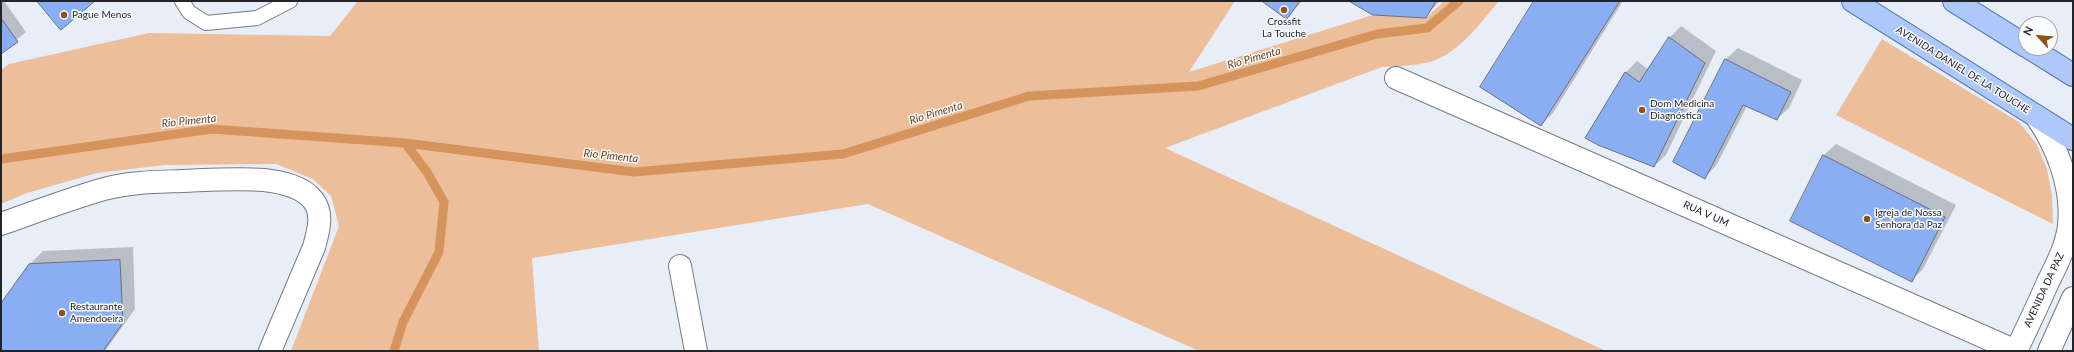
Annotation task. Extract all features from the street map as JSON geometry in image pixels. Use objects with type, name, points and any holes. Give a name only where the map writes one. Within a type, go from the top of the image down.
[{"type":"main road","name":"AVENIDA DANIEL DE LA TOUCHE","points":[[1853,1],[2073,139]]},
{"type":"main road","points":[[1954,1],[2018,41]]},
{"type":"main road","points":[[2043,56],[2073,75]]},
{"type":"street","name":"RUA V UM","points":[[1396,78],[2016,351]]},
{"type":"street","name":"AVENIDA DA PAZ","points":[[2016,351],[2062,251],[2069,226],[2070,203],[2065,181],[2055,148],[2036,116]]},
{"type":"street","points":[[1,224],[105,189],[147,182],[264,180],[294,187],[308,194],[314,201],[319,219],[314,247],[270,351]]},
{"type":"street","points":[[680,266],[696,351]]},
{"type":"street","points":[[2049,351],[2073,298]]},
{"type":"lane","points":[[182,1],[189,12],[206,23],[257,18],[290,1]]},
{"type":"shaded area","points":[[358,1],[1235,1],[1189,72],[1373,15],[1426,18],[1444,1],[1499,1],[1459,46],[1436,60],[1413,65],[1382,67],[1165,148],[1606,351],[1199,351],[868,204],[532,258],[539,351],[291,351],[339,226],[331,196],[313,179],[276,164],[165,165],[97,173],[27,193],[1,204],[1,70],[9,64],[149,33],[330,36]]},
{"type":"shaded area","points":[[1882,39],[2019,122],[2036,143],[2047,169],[2052,196],[2053,224],[1836,115]]},
{"type":"building","name":"Pague Menos","points":[[37,1],[95,1],[61,30]]},
{"type":"building","name":"Crossfit La Touche","points":[[1262,1],[1300,1],[1287,19]]},
{"type":"building","points":[[1349,1],[1436,1],[1426,18],[1373,15]]},
{"type":"building","points":[[1534,1],[1620,1],[1541,126],[1480,87]]},
{"type":"building","points":[[1,18],[18,42],[1,54]]},
{"type":"building","name":"Dom Medicina Diagnóstica","points":[[1669,37],[1705,63],[1654,167],[1598,145],[1585,138],[1625,72],[1639,82]]},
{"type":"building","points":[[1725,59],[1791,92],[1777,120],[1743,105],[1705,179],[1673,162]]},
{"type":"building","name":"Igreja de Nossa Senhora da Paz","points":[[1823,155],[1945,217],[1912,282],[1790,221]]},
{"type":"building","name":"Restaurante Amendoeira","points":[[120,260],[123,323],[103,351],[1,351],[1,303],[29,264]]},
{"type":"waterway","name":"Rio Pimenta","points":[[1,159],[212,129],[405,143],[634,172],[843,154],[1029,96],[1198,86],[1377,34],[1427,28],[1459,1]]},
{"type":"waterway","name":"Rio Pimenta","points":[[394,351],[403,322],[439,252],[444,202],[427,172],[405,143]]},
{"type":"place","name":"Crossfit La Touche","points":[[1284,10]]},
{"type":"place","name":"Pague Menos","points":[[64,15]]},
{"type":"place","name":"Dom Medicina Diagnóstica","points":[[1642,110]]},
{"type":"place","name":"Igreja de Nossa Senhora da Paz","points":[[1867,219]]},
{"type":"place","name":"Restaurante Amendoeira","points":[[62,313]]}]
